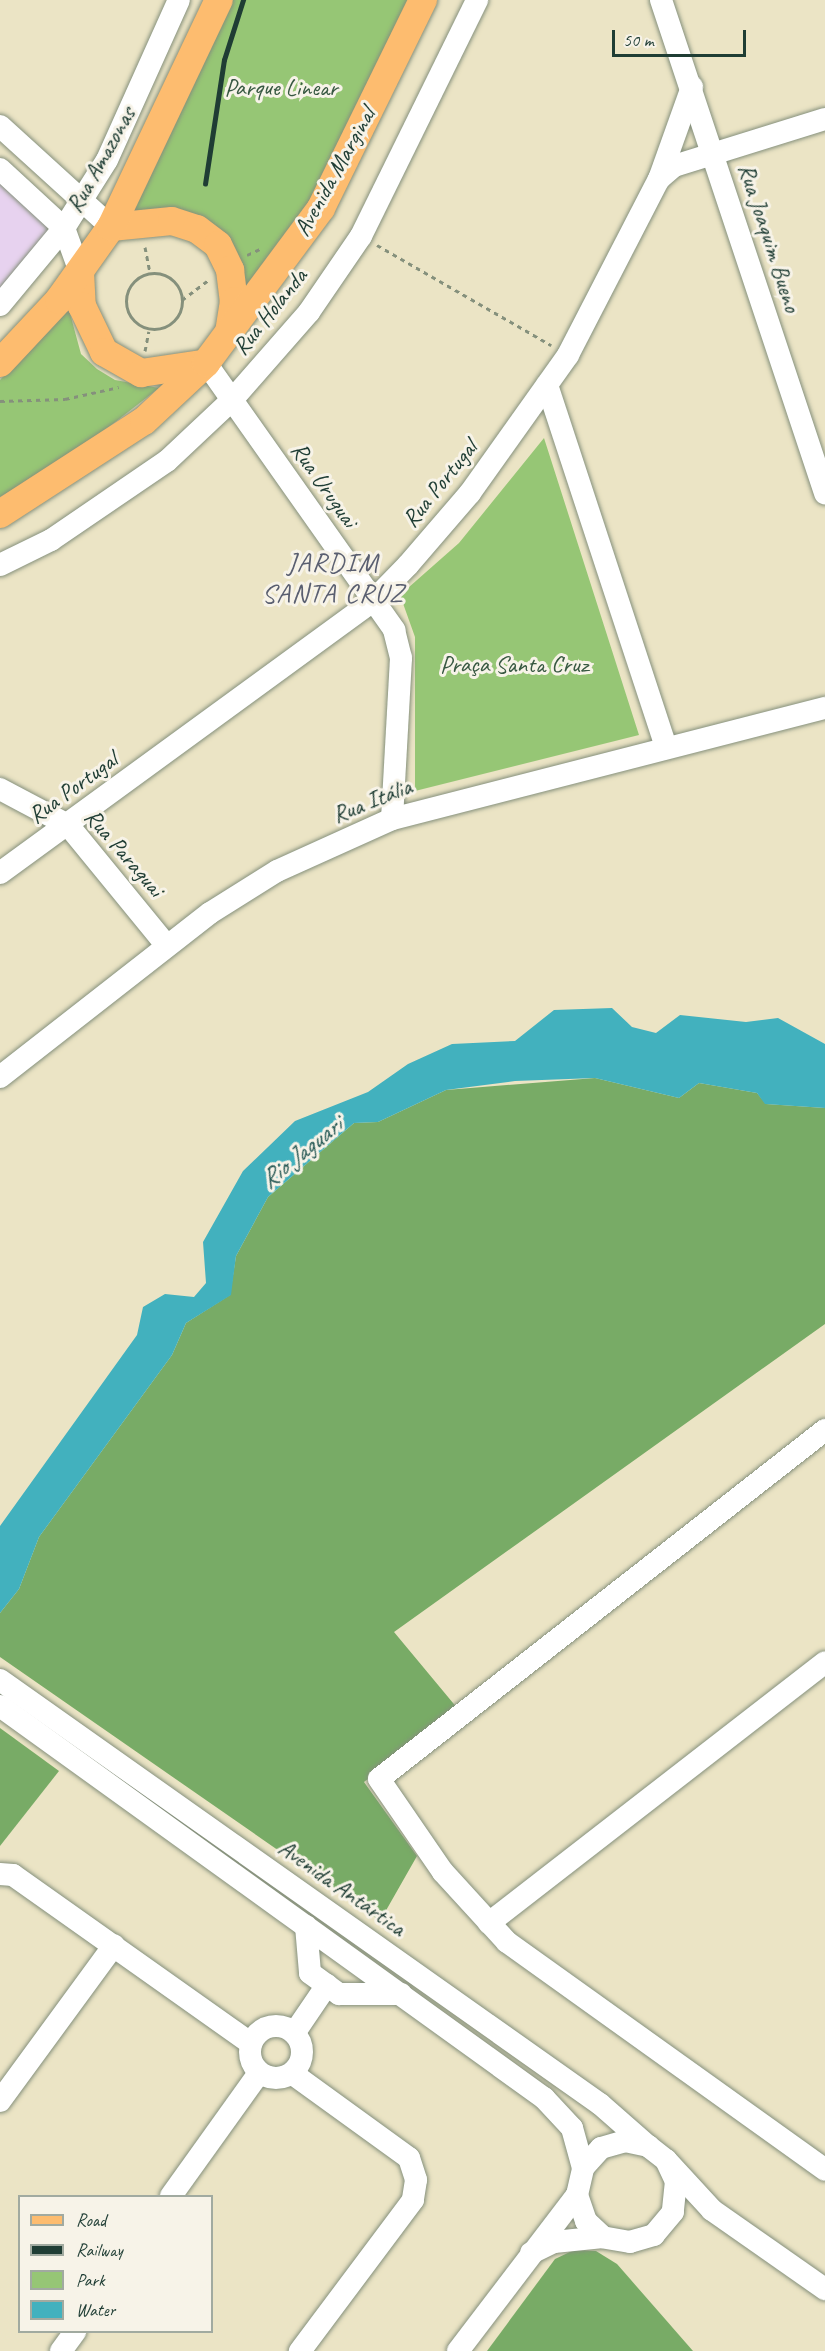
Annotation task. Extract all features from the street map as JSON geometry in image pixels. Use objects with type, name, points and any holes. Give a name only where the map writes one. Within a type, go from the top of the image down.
[{"type":"main road","points":[[0,363],[80,272],[111,227],[219,0]]},
{"type":"main road","name":"Avenida Marginal","points":[[229,334],[321,208],[423,0]]},
{"type":"main road","points":[[0,514],[144,421],[206,363],[229,334],[234,301],[228,267],[218,245],[197,229],[172,221],[111,227]]},
{"type":"main road","points":[[80,272],[90,332],[104,352],[141,373],[167,373],[206,363]]},
{"type":"street","name":"Rua Amazonas","points":[[0,305],[64,228],[107,160],[179,0]]},
{"type":"street","name":"Rua Holanda","points":[[0,565],[111,502],[167,461],[232,400],[309,312],[361,236],[477,0]]},
{"type":"street","name":"Rua Joaquim Bueno","points":[[661,0],[692,87],[825,493]]},
{"type":"street","name":"Rua Portugal","points":[[0,873],[372,602],[470,493],[568,355],[659,179],[692,87]]},
{"type":"street","points":[[659,179],[674,166],[825,119]]},
{"type":"street","points":[[0,126],[111,227]]},
{"type":"street","points":[[0,169],[64,228],[80,272]]},
{"type":"street","name":"Rua Uruguai","points":[[206,363],[372,602],[394,630],[401,658],[393,819]]},
{"type":"street","points":[[547,386],[666,747]]},
{"type":"street","name":"Rua Itália","points":[[0,1077],[167,946],[276,871],[393,819],[825,708]]},
{"type":"street","name":"Rua Paraguai","points":[[0,789],[68,825],[167,946]]},
{"type":"street","points":[[825,1430],[379,1779],[443,1872],[507,1942],[825,2170]]},
{"type":"street","points":[[489,1923],[825,1662]]},
{"type":"street","name":"Avenida Antártica","points":[[0,1680],[600,2104],[648,2146]]},
{"type":"street","points":[[0,1706],[402,1994],[558,2110],[572,2128],[582,2168],[577,2195],[527,2255],[458,2351]]},
{"type":"street","points":[[0,1874],[14,1875],[250,2043]]},
{"type":"street","points":[[306,1926],[310,1973],[339,1994],[402,1994]]},
{"type":"street","points":[[0,2101],[114,1945]]},
{"type":"street","points":[[295,2032],[327,1985]]},
{"type":"street","points":[[278,2025],[295,2032],[303,2046],[302,2061],[293,2074],[276,2080],[259,2073],[250,2060],[250,2043],[261,2029],[278,2025]]},
{"type":"street","points":[[172,2195],[259,2073]]},
{"type":"street","points":[[293,2074],[409,2158],[416,2180],[413,2200],[300,2351]]},
{"type":"street","points":[[582,2168],[602,2148],[625,2141],[648,2146],[666,2160],[712,2210],[825,2289]]},
{"type":"street","points":[[527,2255],[554,2242],[603,2237],[630,2242],[654,2235],[673,2212],[676,2181],[666,2160]]},
{"type":"street","points":[[577,2195],[586,2221],[603,2237]]},
{"type":"street","points":[[673,2212],[712,2210]]},
{"type":"street","points":[[61,2351],[74,2333]]},
{"type":"path","points":[[361,236],[568,355]]},
{"type":"path","points":[[149,331],[176,321],[182,300],[228,267],[271,245]]},
{"type":"path","points":[[149,331],[132,320],[125,299],[131,283],[150,272],[167,275],[182,300]]},
{"type":"path","points":[[0,401],[108,392],[141,373],[149,331]]},
{"type":"shaded area","points":[[0,173],[60,228],[0,302]]},
{"type":"green space","name":"Parque Linear","points":[[232,0],[415,0],[314,202],[234,321],[219,242],[121,224]]},
{"type":"green space","points":[[68,306],[81,354],[97,369],[115,380],[159,388],[74,454],[0,497],[0,380]]},
{"type":"green space","name":"Praça Santa Cruz","points":[[544,438],[639,735],[415,791],[415,637],[400,595],[459,543]]},
{"type":"green space","points":[[595,1078],[679,1098],[699,1083],[757,1093],[766,1104],[825,1108],[825,1324],[394,1632],[458,1709],[364,1782],[417,1856],[380,1921],[0,1657],[0,1613],[19,1589],[39,1537],[172,1355],[186,1323],[230,1295],[236,1256],[268,1197],[354,1123],[378,1122],[446,1090]]},
{"type":"green space","points":[[0,1728],[59,1771],[0,1846]]},
{"type":"green space","points":[[574,2250],[596,2251],[617,2264],[693,2351],[487,2351],[555,2259]]},
{"type":"water","name":"Rio Jaguari","points":[[612,1008],[632,1027],[656,1033],[680,1015],[746,1022],[778,1018],[825,1044],[825,1108],[765,1104],[757,1093],[699,1083],[679,1098],[595,1078],[515,1081],[446,1090],[378,1122],[354,1123],[268,1197],[236,1256],[231,1295],[186,1323],[172,1355],[39,1537],[19,1589],[0,1613],[0,1526],[137,1335],[143,1307],[165,1294],[194,1297],[206,1283],[203,1242],[243,1171],[295,1121],[368,1092],[408,1064],[452,1044],[515,1041],[554,1010]]},
{"type":"railway","points":[[205,184],[224,60],[243,0]]},
{"type":"district","name":"JARDIM SANTA CRUZ","points":[[333,578]]}]
